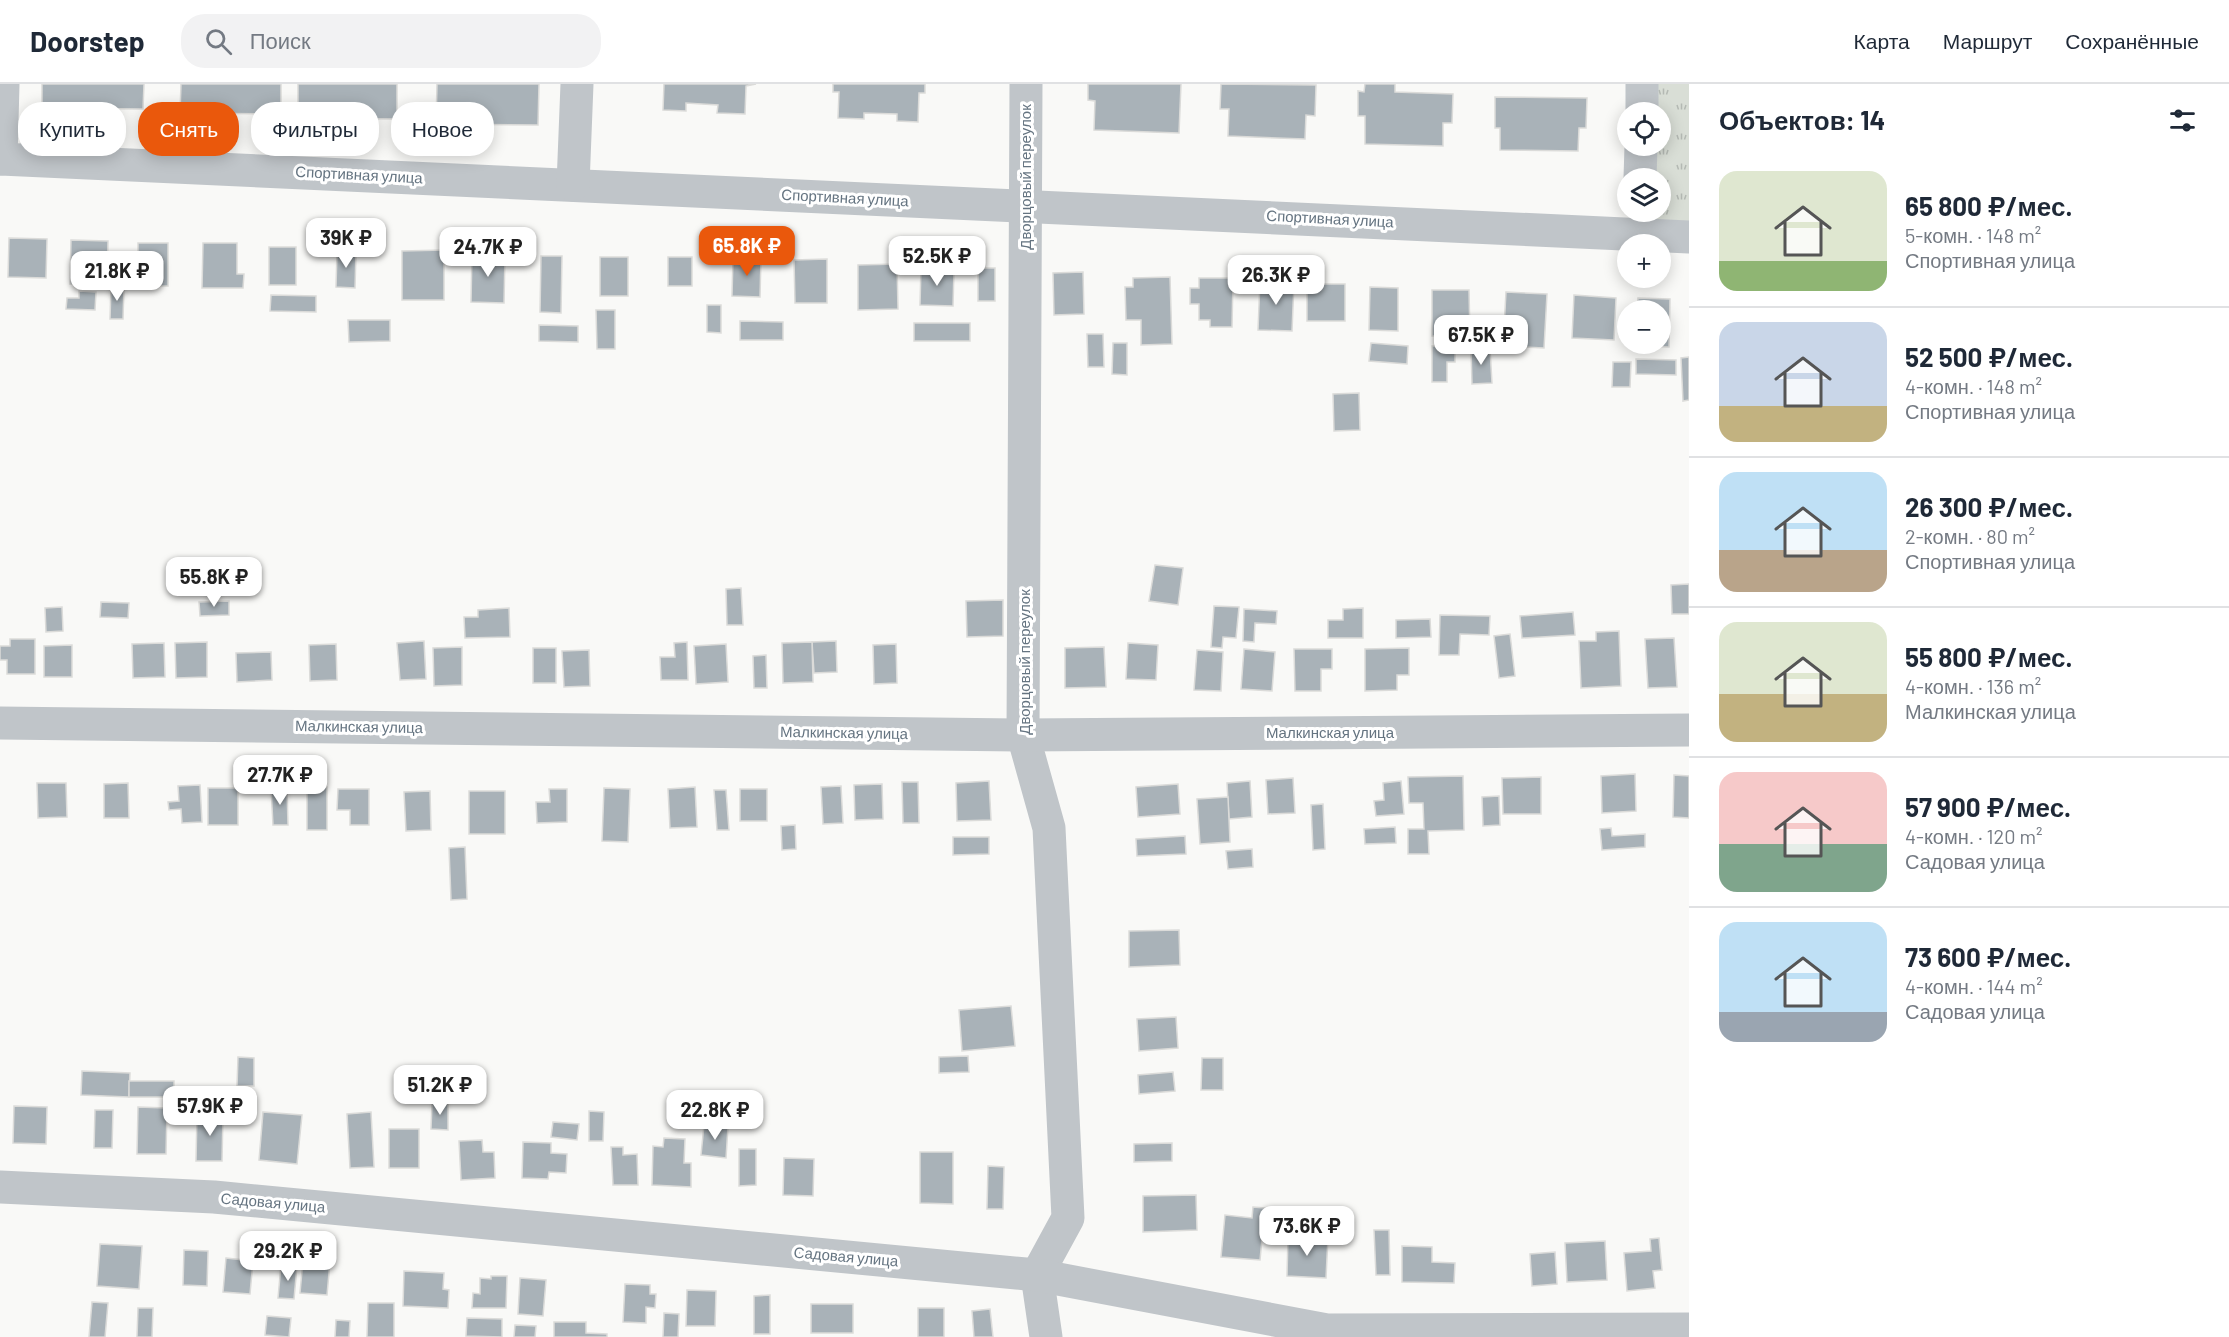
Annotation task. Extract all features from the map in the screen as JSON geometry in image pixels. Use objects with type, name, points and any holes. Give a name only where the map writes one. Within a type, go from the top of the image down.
[{"type":"street","points":[[1,159],[3,84]]},
{"type":"street","points":[[573,185],[577,84]]},
{"type":"street","name":"Дворцовый переулок","points":[[1026,84],[1023,735],[1049,828],[1068,1218],[1037,1275]]},
{"type":"street","points":[[1641,102],[1642,84]]},
{"type":"street","name":"Спортивная улица","points":[[1,159],[1026,206],[1617,221]]},
{"type":"street","name":"Спортивная улица","points":[[1639,222],[1689,237]]},
{"type":"street","name":"Малкинская улица","points":[[0,723],[1023,735],[1689,730]]},
{"type":"street","name":"Садовая улица","points":[[0,1187],[214,1197],[1037,1275],[1328,1330],[1689,1329]]},
{"type":"street","points":[[1037,1275],[1046,1337]]},
{"type":"green space","points":[[1642,84],[1689,84],[1689,237],[1639,233],[1640,222],[1671,222],[1671,168],[1640,168],[1641,156],[1671,156],[1671,102],[1642,102]]},
{"type":"building","points":[[42,84],[144,84],[143,102],[138,102],[138,109],[126,109],[126,102],[42,102]]},
{"type":"building","points":[[181,84],[281,84],[281,102],[251,102],[251,114],[239,114],[239,102],[180,102]]},
{"type":"building","points":[[298,84],[397,84],[397,102],[391,102],[391,119],[379,119],[379,102],[298,102]]},
{"type":"building","points":[[437,84],[539,84],[538,125],[494,125],[494,102],[437,102]]},
{"type":"building","points":[[664,84],[756,84],[746,86],[745,114],[717,113],[718,105],[686,103],[686,111],[663,110]]},
{"type":"building","points":[[833,84],[925,84],[925,93],[919,93],[918,122],[897,121],[897,114],[864,113],[864,119],[838,118],[839,92],[833,92]]},
{"type":"building","points":[[1088,84],[1181,84],[1179,133],[1094,130],[1095,101],[1088,100]]},
{"type":"building","points":[[1221,84],[1316,85],[1315,116],[1306,115],[1305,139],[1228,136],[1229,109],[1220,109]]},
{"type":"building","points":[[1365,84],[1395,84],[1395,92],[1453,94],[1452,123],[1443,123],[1443,146],[1365,144],[1365,116],[1358,116],[1358,91],[1364,92]]},
{"type":"building","points":[[1495,97],[1587,98],[1586,128],[1579,128],[1578,151],[1500,150],[1500,128],[1495,128]]},
{"type":"building","points":[[9,238],[47,239],[46,278],[8,277]]},
{"type":"building","points":[[71,240],[108,241],[107,285],[70,284]]},
{"type":"building","points":[[138,243],[168,243],[168,286],[138,286]]},
{"type":"building","points":[[203,243],[237,243],[237,274],[244,274],[243,288],[202,288]]},
{"type":"building","points":[[269,247],[296,247],[296,285],[269,285]]},
{"type":"building","points":[[444,250],[444,300],[402,300],[402,251]]},
{"type":"building","points":[[337,251],[356,251],[355,288],[336,287]]},
{"type":"building","points":[[472,253],[505,254],[504,303],[471,302]]},
{"type":"building","points":[[541,256],[562,256],[561,313],[540,312]]},
{"type":"building","points":[[600,257],[628,257],[628,296],[600,296]]},
{"type":"building","points":[[668,257],[692,257],[692,286],[668,286]]},
{"type":"building","points":[[733,257],[761,257],[760,297],[732,296]]},
{"type":"building","points":[[827,259],[827,303],[795,303],[794,260]]},
{"type":"building","points":[[897,264],[898,309],[858,310],[858,265]]},
{"type":"building","points":[[921,267],[954,269],[953,306],[920,305]]},
{"type":"building","points":[[978,268],[995,268],[995,301],[978,301]]},
{"type":"building","points":[[1083,272],[1084,314],[1054,315],[1053,273]]},
{"type":"building","points":[[1170,277],[1172,344],[1141,345],[1141,320],[1126,320],[1125,287],[1133,287],[1133,278]]},
{"type":"building","points":[[1199,278],[1233,278],[1232,327],[1210,327],[1210,320],[1199,320],[1199,304],[1190,304],[1190,288],[1199,288]]},
{"type":"building","points":[[1260,281],[1294,283],[1292,331],[1258,330]]},
{"type":"building","points":[[1307,284],[1345,284],[1345,321],[1307,321]]},
{"type":"building","points":[[111,286],[124,286],[123,319],[110,319]]},
{"type":"building","points":[[1370,287],[1398,288],[1398,331],[1369,330]]},
{"type":"building","points":[[1432,290],[1469,290],[1470,336],[1432,336]]},
{"type":"building","points":[[79,291],[96,292],[95,310],[66,309],[67,298],[79,298]]},
{"type":"building","points":[[1506,292],[1547,294],[1544,348],[1503,346]]},
{"type":"building","points":[[271,295],[316,296],[316,312],[270,311]]},
{"type":"building","points":[[1574,295],[1616,298],[1614,340],[1572,338]]},
{"type":"building","points":[[1638,298],[1670,299],[1670,300],[1638,300]]},
{"type":"building","points":[[707,305],[721,305],[721,333],[707,332]]},
{"type":"building","points":[[596,310],[615,310],[615,349],[597,349]]},
{"type":"building","points":[[348,320],[390,320],[390,341],[349,342]]},
{"type":"building","points":[[740,321],[783,322],[783,340],[740,340]]},
{"type":"building","points":[[914,323],[970,323],[970,341],[914,341]]},
{"type":"building","points":[[539,325],[578,326],[578,342],[539,341]]},
{"type":"building","points":[[1087,334],[1103,334],[1104,367],[1088,367]]},
{"type":"building","points":[[1113,343],[1127,343],[1127,375],[1112,374]]},
{"type":"building","points":[[1371,343],[1408,346],[1407,364],[1369,361]]},
{"type":"building","points":[[1432,346],[1455,346],[1455,362],[1447,362],[1447,382],[1432,382]]},
{"type":"building","points":[[1471,349],[1490,349],[1492,383],[1472,384]]},
{"type":"building","points":[[1689,357],[1689,400],[1683,401],[1681,358]]},
{"type":"building","points":[[1636,359],[1676,360],[1676,375],[1636,374]]},
{"type":"building","points":[[1613,362],[1631,362],[1630,387],[1612,387]]},
{"type":"building","points":[[1359,393],[1360,430],[1334,431],[1333,394]]},
{"type":"building","points":[[1155,565],[1183,568],[1178,605],[1149,601]]},
{"type":"building","points":[[1689,584],[1689,614],[1672,614],[1671,585]]},
{"type":"building","points":[[741,588],[743,625],[727,625],[726,589]]},
{"type":"building","points":[[1003,600],[1003,636],[967,637],[966,601]]},
{"type":"building","points":[[229,601],[229,615],[200,616],[199,602]]},
{"type":"building","points":[[101,602],[129,603],[128,618],[100,617]]},
{"type":"building","points":[[1214,606],[1239,607],[1236,638],[1223,637],[1222,648],[1211,647]]},
{"type":"building","points":[[62,607],[63,631],[46,632],[45,608]]},
{"type":"building","points":[[509,608],[510,637],[465,638],[464,617],[478,617],[478,610]]},
{"type":"building","points":[[1363,608],[1363,638],[1328,638],[1328,620],[1343,620],[1343,609]]},
{"type":"building","points":[[1244,609],[1277,611],[1276,624],[1255,623],[1254,642],[1243,641]]},
{"type":"building","points":[[1573,612],[1575,635],[1522,638],[1520,616]]},
{"type":"building","points":[[1440,615],[1490,616],[1489,635],[1460,634],[1459,655],[1439,655]]},
{"type":"building","points":[[1430,619],[1431,637],[1396,638],[1396,620]]},
{"type":"building","points":[[1619,631],[1621,686],[1581,688],[1579,641],[1596,641],[1596,632]]},
{"type":"building","points":[[1510,634],[1515,676],[1499,678],[1494,636]]},
{"type":"building","points":[[1674,638],[1677,687],[1648,688],[1645,639]]},
{"type":"building","points":[[10,639],[35,639],[35,674],[7,674],[7,660],[0,660],[0,646],[10,646]]},
{"type":"building","points":[[424,641],[426,679],[400,680],[397,643]]},
{"type":"building","points":[[836,641],[837,672],[814,673],[812,642]]},
{"type":"building","points":[[207,642],[207,677],[176,678],[175,643]]},
{"type":"building","points":[[687,642],[688,680],[661,680],[660,657],[675,657],[674,643]]},
{"type":"building","points":[[812,642],[813,682],[783,683],[782,643]]},
{"type":"building","points":[[164,643],[165,677],[133,678],[132,644]]},
{"type":"building","points":[[1128,643],[1158,645],[1156,680],[1126,679]]},
{"type":"building","points":[[336,644],[337,680],[310,681],[309,645]]},
{"type":"building","points":[[726,644],[728,682],[696,684],[694,646]]},
{"type":"building","points":[[896,644],[897,683],[874,684],[873,645]]},
{"type":"building","points":[[72,645],[72,677],[44,677],[44,646]]},
{"type":"building","points":[[462,647],[462,685],[434,686],[433,648]]},
{"type":"building","points":[[1104,647],[1106,687],[1065,688],[1065,648]]},
{"type":"building","points":[[533,648],[556,648],[556,683],[533,683]]},
{"type":"building","points":[[1409,648],[1409,675],[1397,675],[1397,690],[1365,691],[1365,649]]},
{"type":"building","points":[[1244,649],[1275,652],[1272,691],[1241,689]]},
{"type":"building","points":[[1294,649],[1332,649],[1332,669],[1321,669],[1321,691],[1295,691]]},
{"type":"building","points":[[589,650],[590,686],[564,687],[562,651]]},
{"type":"building","points":[[1197,650],[1223,652],[1221,691],[1194,690]]},
{"type":"building","points":[[271,652],[272,680],[237,682],[236,653]]},
{"type":"building","points":[[766,655],[767,688],[754,688],[753,656]]},
{"type":"building","points":[[1635,774],[1636,811],[1602,813],[1601,776]]},
{"type":"building","points":[[1674,775],[1689,776],[1689,818],[1673,817]]},
{"type":"building","points":[[1463,776],[1464,830],[1428,831],[1429,854],[1408,854],[1408,829],[1424,829],[1423,803],[1409,803],[1408,777]]},
{"type":"building","points":[[1541,777],[1541,814],[1503,814],[1502,778]]},
{"type":"building","points":[[1293,778],[1295,813],[1268,814],[1266,780]]},
{"type":"building","points":[[989,781],[991,820],[957,821],[956,783]]},
{"type":"building","points":[[1250,781],[1252,817],[1229,819],[1227,783]]},
{"type":"building","points":[[1401,781],[1404,814],[1376,816],[1374,801],[1384,800],[1383,783]]},
{"type":"building","points":[[902,782],[918,782],[919,823],[903,823]]},
{"type":"building","points":[[37,783],[66,783],[67,817],[38,818]]},
{"type":"building","points":[[128,783],[129,818],[104,818],[104,784]]},
{"type":"building","points":[[882,784],[883,819],[855,820],[854,785]]},
{"type":"building","points":[[1178,784],[1180,814],[1138,817],[1136,787]]},
{"type":"building","points":[[200,785],[202,822],[182,823],[181,809],[169,810],[168,802],[179,801],[178,786]]},
{"type":"building","points":[[841,786],[843,823],[823,824],[821,787]]},
{"type":"building","points":[[307,787],[327,787],[327,830],[307,830]]},
{"type":"building","points":[[695,787],[697,827],[670,828],[668,789]]},
{"type":"building","points":[[208,788],[238,788],[238,825],[208,825]]},
{"type":"building","points":[[271,788],[287,788],[288,825],[273,825]]},
{"type":"building","points":[[604,788],[630,789],[628,842],[602,841]]},
{"type":"building","points":[[338,789],[369,789],[369,825],[350,825],[350,810],[337,810]]},
{"type":"building","points":[[549,789],[567,789],[567,822],[537,823],[536,802],[550,802]]},
{"type":"building","points":[[740,789],[767,789],[767,821],[740,821]]},
{"type":"building","points":[[714,790],[726,790],[729,830],[717,830]]},
{"type":"building","points":[[430,791],[431,830],[406,831],[404,792]]},
{"type":"building","points":[[469,791],[505,791],[505,834],[469,834]]},
{"type":"building","points":[[1499,796],[1500,825],[1483,826],[1482,797]]},
{"type":"building","points":[[1228,797],[1230,842],[1200,844],[1197,799]]},
{"type":"building","points":[[1323,804],[1325,849],[1313,850],[1311,805]]},
{"type":"building","points":[[795,825],[796,849],[782,850],[781,826]]},
{"type":"building","points":[[1395,827],[1396,843],[1365,844],[1364,829]]},
{"type":"building","points":[[1611,828],[1612,836],[1645,834],[1645,847],[1602,850],[1600,829]]},
{"type":"building","points":[[1185,836],[1186,854],[1137,856],[1136,839]]},
{"type":"building","points":[[953,837],[989,837],[989,854],[953,855]]},
{"type":"building","points":[[465,847],[467,899],[451,900],[449,848]]},
{"type":"building","points":[[1252,849],[1253,867],[1228,869],[1226,851]]},
{"type":"building","points":[[1179,930],[1180,965],[1129,967],[1129,931]]},
{"type":"building","points":[[1011,1006],[1015,1046],[962,1051],[959,1010]]},
{"type":"building","points":[[1176,1017],[1178,1048],[1139,1051],[1137,1019]]},
{"type":"building","points":[[968,1056],[969,1072],[939,1073],[939,1057]]},
{"type":"building","points":[[238,1057],[254,1058],[254,1086],[237,1086]]},
{"type":"building","points":[[1202,1058],[1223,1058],[1223,1090],[1201,1090]]},
{"type":"building","points":[[82,1071],[130,1073],[129,1097],[81,1095]]},
{"type":"building","points":[[1173,1072],[1175,1091],[1139,1094],[1138,1075]]},
{"type":"building","points":[[129,1081],[174,1081],[174,1097],[129,1097]]},
{"type":"building","points":[[235,1088],[235,1113],[219,1113],[218,1089]]},
{"type":"building","points":[[432,1103],[448,1103],[448,1130],[431,1129]]},
{"type":"building","points":[[14,1106],[47,1107],[46,1144],[13,1143]]},
{"type":"building","points":[[138,1107],[167,1108],[166,1154],[137,1154]]},
{"type":"building","points":[[95,1110],[113,1110],[112,1148],[94,1148]]},
{"type":"building","points":[[589,1111],[604,1112],[603,1141],[589,1141]]},
{"type":"building","points":[[263,1112],[302,1115],[297,1164],[259,1160]]},
{"type":"building","points":[[371,1112],[374,1167],[350,1168],[347,1114]]},
{"type":"building","points":[[197,1113],[223,1113],[222,1161],[196,1161]]},
{"type":"building","points":[[553,1122],[579,1124],[577,1140],[551,1137]]},
{"type":"building","points":[[704,1125],[728,1127],[726,1158],[701,1155]]},
{"type":"building","points":[[389,1129],[419,1129],[419,1168],[389,1168]]},
{"type":"building","points":[[664,1138],[685,1139],[684,1163],[691,1163],[691,1187],[652,1185],[653,1146],[663,1147]]},
{"type":"building","points":[[482,1140],[483,1152],[494,1152],[495,1178],[461,1180],[459,1141]]},
{"type":"building","points":[[523,1142],[551,1143],[551,1153],[567,1154],[566,1173],[549,1172],[548,1179],[522,1178]]},
{"type":"building","points":[[1172,1143],[1172,1161],[1134,1162],[1134,1144]]},
{"type":"building","points":[[611,1147],[623,1147],[623,1155],[637,1154],[638,1185],[613,1185]]},
{"type":"building","points":[[739,1149],[756,1149],[756,1185],[739,1186]]},
{"type":"building","points":[[920,1152],[953,1152],[953,1204],[920,1203]]},
{"type":"building","points":[[784,1158],[814,1159],[813,1196],[783,1195]]},
{"type":"building","points":[[988,1166],[1004,1167],[1003,1209],[987,1209]]},
{"type":"building","points":[[1196,1195],[1197,1230],[1143,1232],[1143,1196]]},
{"type":"building","points":[[1253,1207],[1265,1208],[1260,1260],[1221,1257],[1225,1215],[1252,1218]]},
{"type":"building","points":[[1374,1230],[1389,1230],[1390,1275],[1376,1275]]},
{"type":"building","points":[[1288,1236],[1328,1237],[1326,1278],[1287,1276]]},
{"type":"building","points":[[1659,1238],[1662,1270],[1653,1271],[1655,1288],[1627,1291],[1624,1253],[1651,1251],[1650,1239]]},
{"type":"building","points":[[1605,1241],[1607,1280],[1567,1282],[1565,1243]]},
{"type":"building","points":[[100,1244],[142,1246],[139,1289],[97,1286]]},
{"type":"building","points":[[1402,1246],[1432,1247],[1432,1262],[1455,1263],[1454,1283],[1402,1282]]},
{"type":"building","points":[[184,1250],[208,1251],[207,1286],[183,1285]]},
{"type":"building","points":[[1555,1252],[1557,1284],[1532,1286],[1530,1254]]},
{"type":"building","points":[[226,1258],[253,1261],[250,1294],[223,1292]]},
{"type":"building","points":[[303,1260],[330,1262],[327,1295],[300,1293]]},
{"type":"building","points":[[281,1265],[297,1266],[294,1299],[278,1298]]},
{"type":"building","points":[[404,1271],[444,1273],[443,1289],[449,1290],[448,1308],[403,1306]]},
{"type":"building","points":[[491,1276],[507,1276],[506,1308],[472,1308],[473,1293],[480,1294],[480,1278],[491,1279]]},
{"type":"building","points":[[520,1278],[546,1280],[543,1316],[518,1314]]},
{"type":"building","points":[[625,1284],[650,1285],[650,1294],[656,1294],[655,1308],[646,1307],[646,1323],[623,1322]]},
{"type":"building","points":[[687,1290],[716,1291],[715,1326],[686,1326]]},
{"type":"building","points":[[770,1295],[770,1334],[754,1334],[754,1296]]},
{"type":"building","points":[[92,1302],[108,1303],[105,1337],[89,1337]]},
{"type":"building","points":[[368,1303],[394,1303],[394,1337],[367,1337]]},
{"type":"building","points":[[811,1304],[853,1304],[853,1333],[811,1333]]},
{"type":"building","points":[[138,1308],[153,1308],[152,1337],[137,1337]]},
{"type":"building","points":[[918,1308],[944,1308],[944,1337],[918,1337]]},
{"type":"building","points":[[990,1309],[993,1337],[974,1337],[972,1311]]},
{"type":"building","points":[[664,1313],[679,1314],[678,1337],[663,1337]]},
{"type":"building","points":[[267,1316],[291,1318],[289,1337],[265,1335]]},
{"type":"building","points":[[467,1318],[502,1319],[502,1337],[466,1336]]},
{"type":"building","points":[[336,1320],[350,1321],[349,1337],[335,1337]]},
{"type":"building","points":[[554,1322],[586,1322],[586,1333],[607,1334],[607,1337],[554,1337]]},
{"type":"building","points":[[515,1325],[536,1326],[535,1337],[514,1337]]}]
